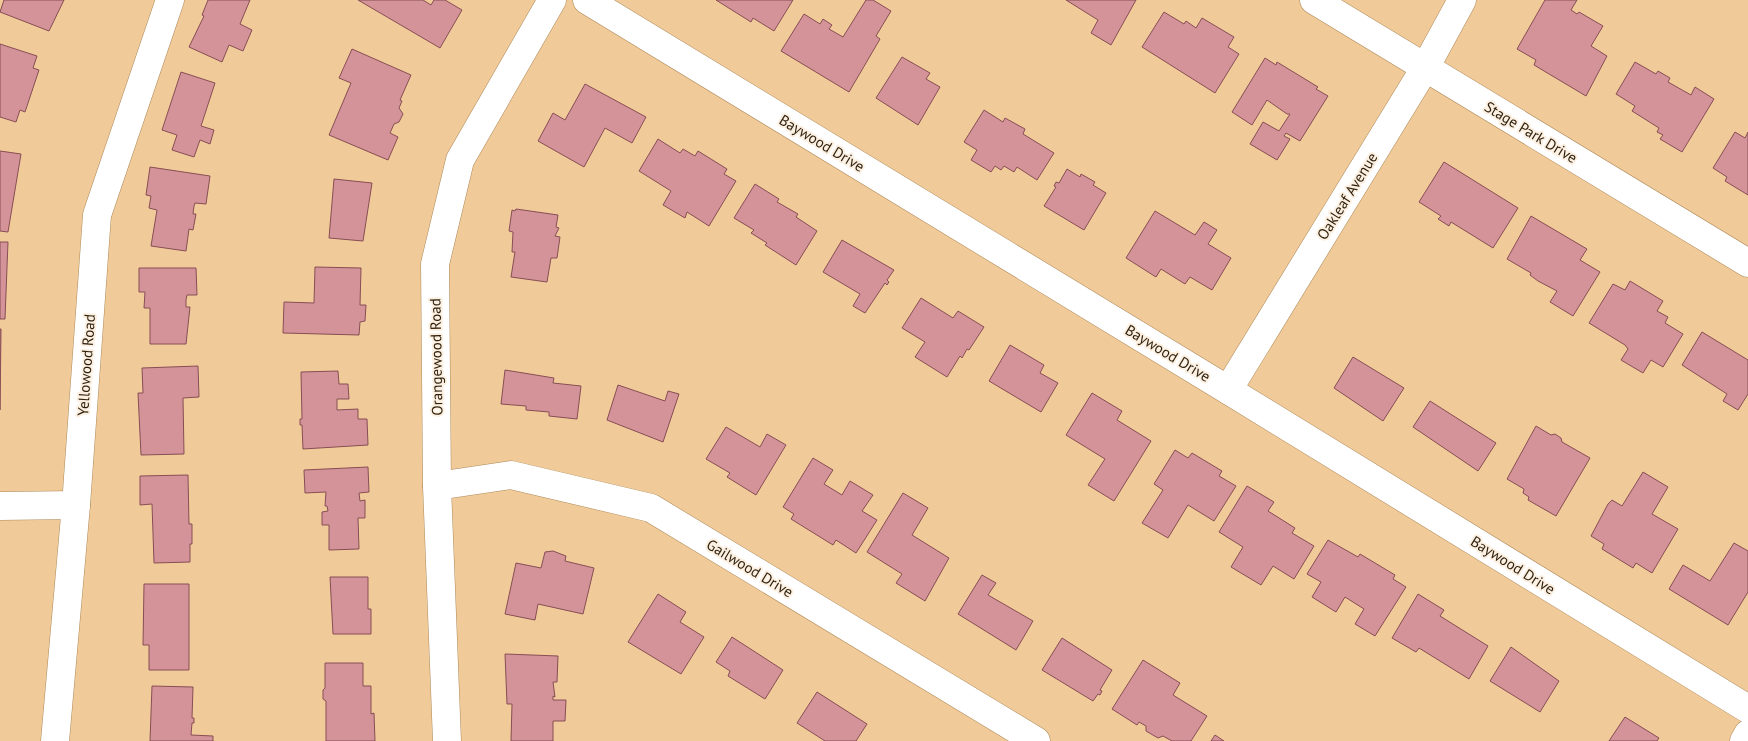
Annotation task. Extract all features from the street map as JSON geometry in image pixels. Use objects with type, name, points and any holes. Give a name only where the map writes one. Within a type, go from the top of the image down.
[{"type":"street","name":"Yellowood Road","points":[[54,741],[76,506],[97,215],[170,0]]},
{"type":"street","name":"Orangewood Road","points":[[448,741],[437,486],[435,264],[460,160],[552,0]]},
{"type":"street","name":"Baywood Drive","points":[[586,0],[1748,709]]},
{"type":"street","name":"Stage Park Drive","points":[[1314,0],[1748,263]]},
{"type":"street","name":"Oakleaf Avenue","points":[[1228,390],[1425,68],[1462,0]]},
{"type":"street","name":"Gailwood Drive","points":[[437,486],[511,475],[651,508],[1036,741]]},
{"type":"street","points":[[0,506],[76,506]]},
{"type":"street","points":[[1744,741],[1748,734]]},
{"type":"building","points":[[4,0],[64,0],[49,31],[0,12]]},
{"type":"building","points":[[208,0],[250,0],[240,24],[252,30],[243,51],[229,45],[222,62],[189,47],[204,16],[202,15]]},
{"type":"building","points":[[358,0],[423,0],[431,5],[434,0],[445,0],[462,10],[440,48]]},
{"type":"building","points":[[716,0],[793,0],[774,31],[753,18],[751,22]]},
{"type":"building","points":[[866,0],[873,0],[891,11],[876,36],[880,39],[849,92],[781,51],[804,14],[820,24],[823,19],[832,25],[829,29],[843,37]]},
{"type":"building","points":[[1066,0],[1136,0],[1111,45],[1091,33],[1098,20]]},
{"type":"building","points":[[1545,0],[1577,0],[1571,10],[1577,14],[1579,12],[1603,26],[1591,46],[1607,56],[1586,96],[1534,65],[1536,60],[1517,49]]},
{"type":"building","points":[[1164,12],[1184,24],[1186,21],[1196,28],[1202,18],[1234,37],[1228,47],[1239,54],[1215,93],[1142,47]]},
{"type":"building","points":[[0,44],[37,56],[33,68],[39,70],[25,112],[20,110],[16,122],[0,117]]},
{"type":"building","points":[[352,49],[411,75],[400,100],[402,101],[399,108],[403,114],[399,122],[394,124],[390,133],[398,137],[388,160],[329,135],[351,83],[339,78]]},
{"type":"building","points":[[902,57],[930,73],[926,79],[940,87],[918,125],[876,98]]},
{"type":"building","points":[[1265,58],[1276,65],[1277,62],[1318,87],[1316,89],[1328,96],[1300,141],[1286,133],[1284,136],[1290,139],[1277,160],[1250,144],[1263,122],[1279,131],[1290,114],[1287,114],[1267,100],[1252,125],[1232,112]]},
{"type":"building","points":[[1635,62],[1656,74],[1658,71],[1670,78],[1668,82],[1691,95],[1695,87],[1714,99],[1682,152],[1660,139],[1663,135],[1657,132],[1659,128],[1632,111],[1635,106],[1616,94]]},
{"type":"building","points":[[181,72],[215,83],[201,126],[214,130],[210,144],[200,140],[194,157],[172,150],[177,135],[162,130]]},
{"type":"building","points":[[585,84],[646,117],[632,143],[605,128],[584,167],[538,141],[553,113],[565,120]]},
{"type":"building","points":[[984,110],[1003,122],[1005,118],[1025,129],[1023,134],[1054,153],[1037,180],[1017,167],[1014,172],[1004,166],[1001,170],[995,166],[991,172],[971,160],[977,150],[964,142]]},
{"type":"building","points":[[1735,132],[1745,138],[1748,132],[1748,195],[1725,181],[1727,177],[1713,168]]},
{"type":"building","points":[[658,139],[680,153],[683,149],[695,156],[698,151],[727,169],[724,174],[736,181],[709,226],[687,212],[685,218],[663,205],[671,191],[639,171]]},
{"type":"building","points":[[0,151],[21,154],[8,232],[0,231]]},
{"type":"building","points":[[1444,162],[1518,208],[1493,248],[1451,222],[1449,226],[1438,219],[1441,216],[1419,202]]},
{"type":"building","points":[[150,167],[210,176],[206,204],[195,203],[194,206],[193,214],[196,214],[193,230],[189,229],[186,251],[151,246],[157,210],[149,208],[151,196],[146,195]]},
{"type":"building","points":[[1067,169],[1080,177],[1081,174],[1095,182],[1093,185],[1106,193],[1084,230],[1044,206],[1056,187],[1054,186],[1056,182],[1059,183]]},
{"type":"building","points":[[334,179],[372,183],[363,241],[329,238]]},
{"type":"building","points":[[755,184],[779,199],[777,202],[798,214],[796,217],[817,231],[796,265],[765,245],[767,243],[751,233],[754,230],[734,218]]},
{"type":"building","points":[[516,209],[558,215],[556,227],[559,228],[555,236],[560,237],[557,258],[551,258],[547,282],[511,277],[515,252],[512,252],[513,232],[509,231],[512,210],[515,211]]},
{"type":"building","points":[[1155,211],[1195,235],[1204,222],[1217,230],[1208,244],[1231,258],[1212,290],[1190,277],[1185,284],[1161,269],[1156,277],[1126,258]]},
{"type":"building","points":[[1531,216],[1587,249],[1580,260],[1600,272],[1573,316],[1550,302],[1557,291],[1538,281],[1530,275],[1531,273],[1507,259]]},
{"type":"building","points":[[842,240],[894,270],[887,280],[889,282],[887,285],[885,283],[865,313],[853,306],[860,294],[823,272]]},
{"type":"building","points":[[0,242],[8,242],[5,319],[0,319]]},
{"type":"building","points":[[315,267],[361,268],[360,305],[366,305],[365,321],[360,322],[359,335],[283,333],[284,302],[314,303]]},
{"type":"building","points":[[139,268],[196,268],[197,295],[187,295],[186,300],[186,307],[190,307],[186,344],[150,344],[150,308],[144,308],[145,292],[139,292]]},
{"type":"building","points":[[1630,281],[1663,301],[1657,311],[1668,317],[1665,323],[1683,334],[1663,367],[1651,360],[1643,373],[1621,360],[1628,349],[1625,345],[1589,323],[1613,284],[1625,290]]},
{"type":"building","points":[[921,298],[953,318],[958,311],[984,327],[969,350],[967,349],[962,358],[960,356],[947,377],[915,357],[925,342],[902,328]]},
{"type":"building","points":[[0,329],[1,329],[0,410]]},
{"type":"building","points":[[1702,332],[1748,360],[1748,394],[1738,410],[1723,401],[1727,394],[1682,365]]},
{"type":"building","points":[[1010,345],[1044,365],[1040,373],[1058,383],[1041,412],[989,381]]},
{"type":"building","points":[[1353,357],[1404,388],[1383,421],[1334,388]]},
{"type":"building","points":[[198,366],[199,397],[183,398],[184,454],[141,455],[138,393],[143,393],[142,368]]},
{"type":"building","points":[[505,370],[554,378],[553,383],[581,386],[577,419],[549,416],[549,412],[526,410],[526,406],[501,404]]},
{"type":"building","points":[[338,371],[339,384],[348,384],[349,399],[337,399],[337,410],[358,409],[358,419],[367,419],[368,445],[303,449],[302,425],[300,425],[300,419],[302,419],[301,372]]},
{"type":"building","points":[[618,385],[665,401],[668,391],[679,394],[663,442],[607,420]]},
{"type":"building","points":[[1092,393],[1122,411],[1117,420],[1151,441],[1114,501],[1088,485],[1105,459],[1066,435]]},
{"type":"building","points":[[1430,401],[1496,443],[1478,471],[1413,427]]},
{"type":"building","points":[[1536,426],[1551,435],[1555,434],[1561,438],[1562,442],[1590,458],[1556,516],[1528,500],[1529,497],[1523,493],[1524,489],[1507,479]]},
{"type":"building","points":[[726,427],[760,447],[767,434],[786,445],[756,495],[727,477],[730,473],[706,459]]},
{"type":"building","points":[[1175,450],[1188,458],[1192,453],[1222,471],[1219,476],[1236,486],[1214,521],[1188,505],[1168,538],[1142,523],[1163,490],[1154,484]]},
{"type":"building","points":[[813,458],[833,470],[824,484],[842,495],[850,481],[873,495],[862,511],[877,520],[856,553],[836,540],[833,545],[791,519],[794,514],[783,507]]},
{"type":"building","points":[[368,467],[369,492],[359,493],[360,501],[365,500],[365,518],[358,518],[359,549],[329,550],[329,525],[322,525],[322,512],[328,511],[327,506],[325,506],[326,492],[305,493],[304,470]]},
{"type":"building","points":[[1643,472],[1668,487],[1652,514],[1678,529],[1652,573],[1636,563],[1633,568],[1602,549],[1604,544],[1591,536],[1608,504],[1612,500],[1622,506]]},
{"type":"building","points":[[188,475],[189,524],[192,524],[190,562],[154,563],[152,504],[140,505],[140,476]]},
{"type":"building","points":[[1247,486],[1274,502],[1268,511],[1295,528],[1292,533],[1314,546],[1294,579],[1273,566],[1261,585],[1231,567],[1243,547],[1219,532]]},
{"type":"building","points":[[903,493],[928,508],[912,535],[949,558],[925,601],[896,583],[902,574],[867,552]]},
{"type":"building","points":[[1328,540],[1358,557],[1360,554],[1395,575],[1393,579],[1406,587],[1375,636],[1355,624],[1364,609],[1345,597],[1336,612],[1312,597],[1321,582],[1307,574]]},
{"type":"building","points":[[1734,543],[1748,551],[1748,592],[1728,625],[1669,589],[1683,565],[1710,581]]},
{"type":"building","points":[[553,551],[566,556],[565,561],[594,568],[583,614],[538,604],[535,620],[505,614],[516,563],[541,568],[545,552]]},
{"type":"building","points":[[982,575],[996,583],[988,595],[1033,621],[1016,650],[958,614]]},
{"type":"building","points":[[330,577],[368,577],[368,609],[371,609],[371,634],[333,634]]},
{"type":"building","points":[[144,584],[189,584],[189,670],[149,670],[149,645],[143,645]]},
{"type":"building","points":[[658,594],[686,612],[680,622],[704,637],[681,674],[628,642]]},
{"type":"building","points":[[1418,594],[1444,610],[1440,616],[1488,646],[1469,679],[1419,648],[1416,652],[1392,638]]},
{"type":"building","points":[[732,637],[783,670],[765,699],[728,676],[730,671],[716,662]]},
{"type":"building","points":[[1062,638],[1112,670],[1100,690],[1102,691],[1100,695],[1098,694],[1093,701],[1042,670]]},
{"type":"building","points":[[1511,647],[1559,681],[1540,712],[1490,681]]},
{"type":"building","points":[[505,654],[558,656],[557,682],[553,682],[555,697],[553,696],[553,700],[566,700],[565,721],[553,721],[553,741],[511,741],[512,704],[507,704]]},
{"type":"building","points":[[1143,660],[1180,683],[1173,695],[1207,716],[1191,741],[1172,741],[1163,736],[1158,738],[1146,731],[1146,726],[1139,722],[1137,725],[1112,709]]},
{"type":"building","points":[[325,663],[363,663],[363,686],[371,686],[371,714],[374,713],[375,741],[326,741],[326,701],[323,699]]},
{"type":"building","points":[[152,686],[193,687],[192,718],[194,718],[194,723],[192,723],[191,735],[213,736],[213,741],[150,741]]},
{"type":"building","points":[[817,692],[867,724],[856,741],[825,741],[797,723]]},
{"type":"building","points":[[1625,717],[1659,738],[1657,741],[1609,741]]},
{"type":"building","points":[[1215,735],[1224,741],[1211,741]]}]
